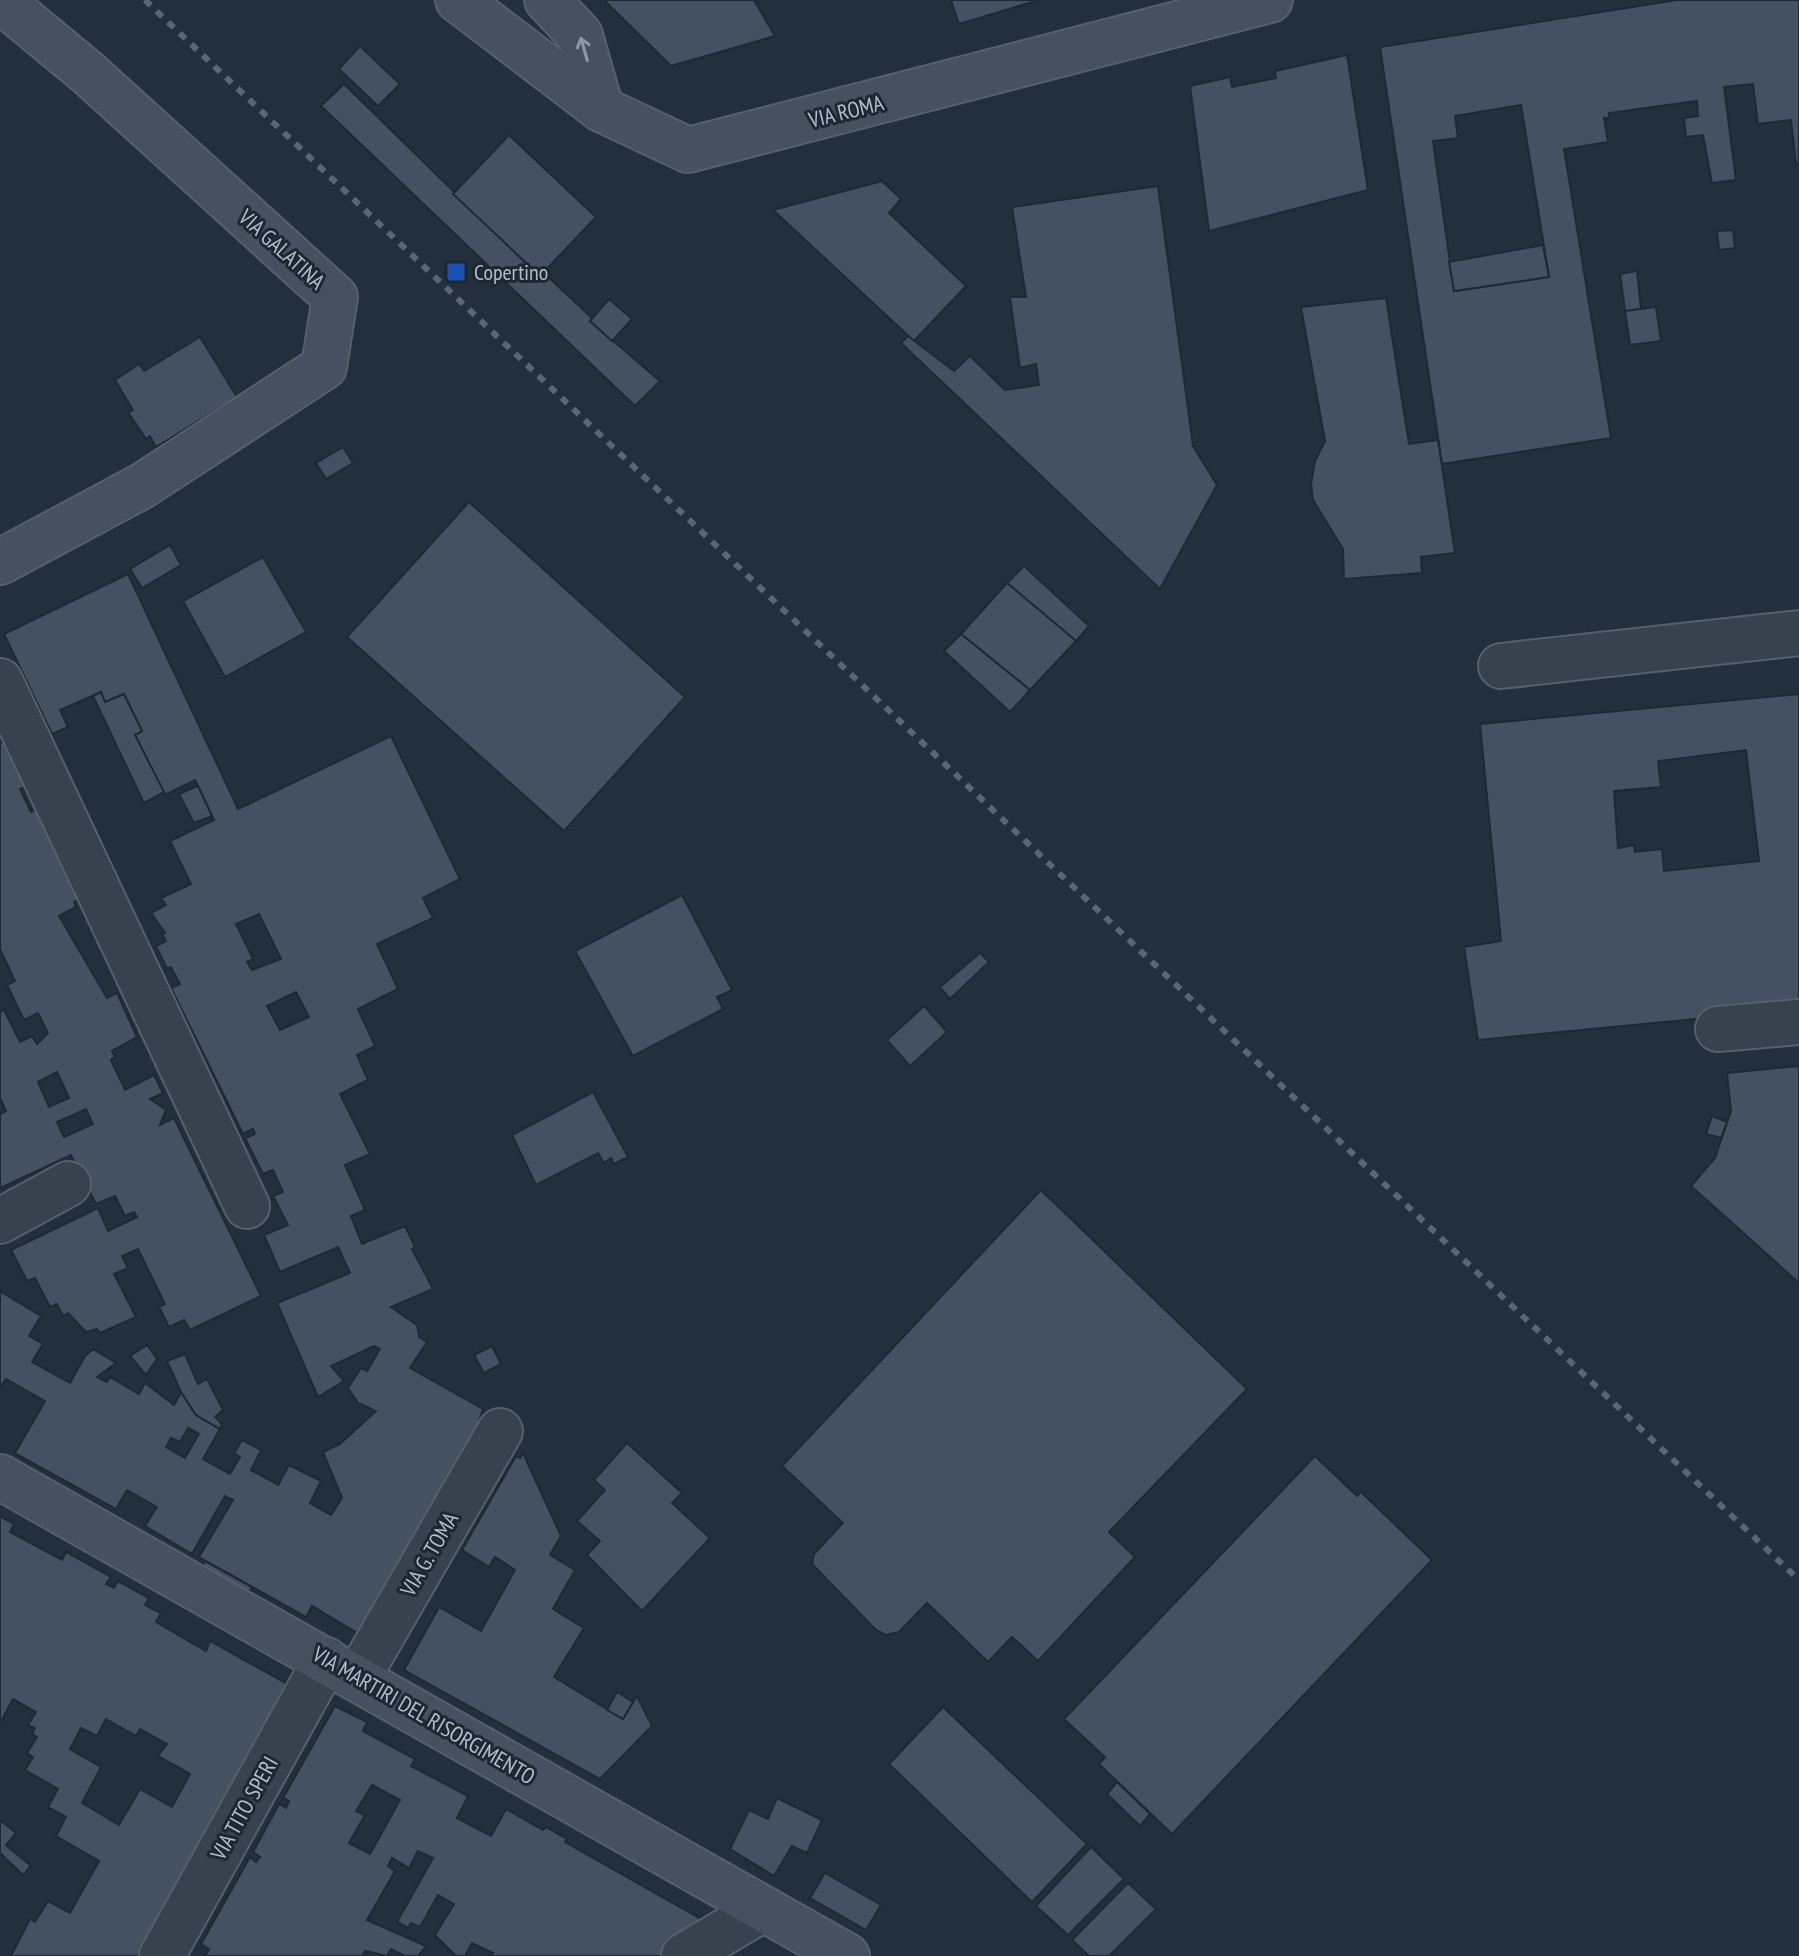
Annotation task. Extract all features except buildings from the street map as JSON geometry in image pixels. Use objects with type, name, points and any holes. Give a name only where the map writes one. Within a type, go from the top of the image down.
[{"type":"street","name":"VIA GALATINA","points":[[0,0],[87,72],[335,297],[324,367],[142,486],[0,562]]},
{"type":"street","name":"VIA ROMA","points":[[458,0],[601,109],[688,150],[1270,0]]},
{"type":"street","points":[[547,0],[580,35],[601,109]]},
{"type":"street","points":[[1501,666],[1799,633]]},
{"type":"street","points":[[0,681],[247,1206]]},
{"type":"street","points":[[1718,1029],[1799,1022]]},
{"type":"street","points":[[0,1221],[68,1184]]},
{"type":"street","name":"VIA G. TOMA","points":[[342,1668],[500,1431]]},
{"type":"street","name":"VIA MARTIRI DEL RISORGIMENTO","points":[[0,1477],[847,1956]]},
{"type":"street","name":"VIA TITO SPERI","points":[[162,1956],[342,1668]]},
{"type":"street","points":[[684,1956],[763,1909]]},
{"type":"railway","points":[[145,0],[1799,1580]]},
{"type":"place","name":"Copertino","points":[[456,272]]}]
